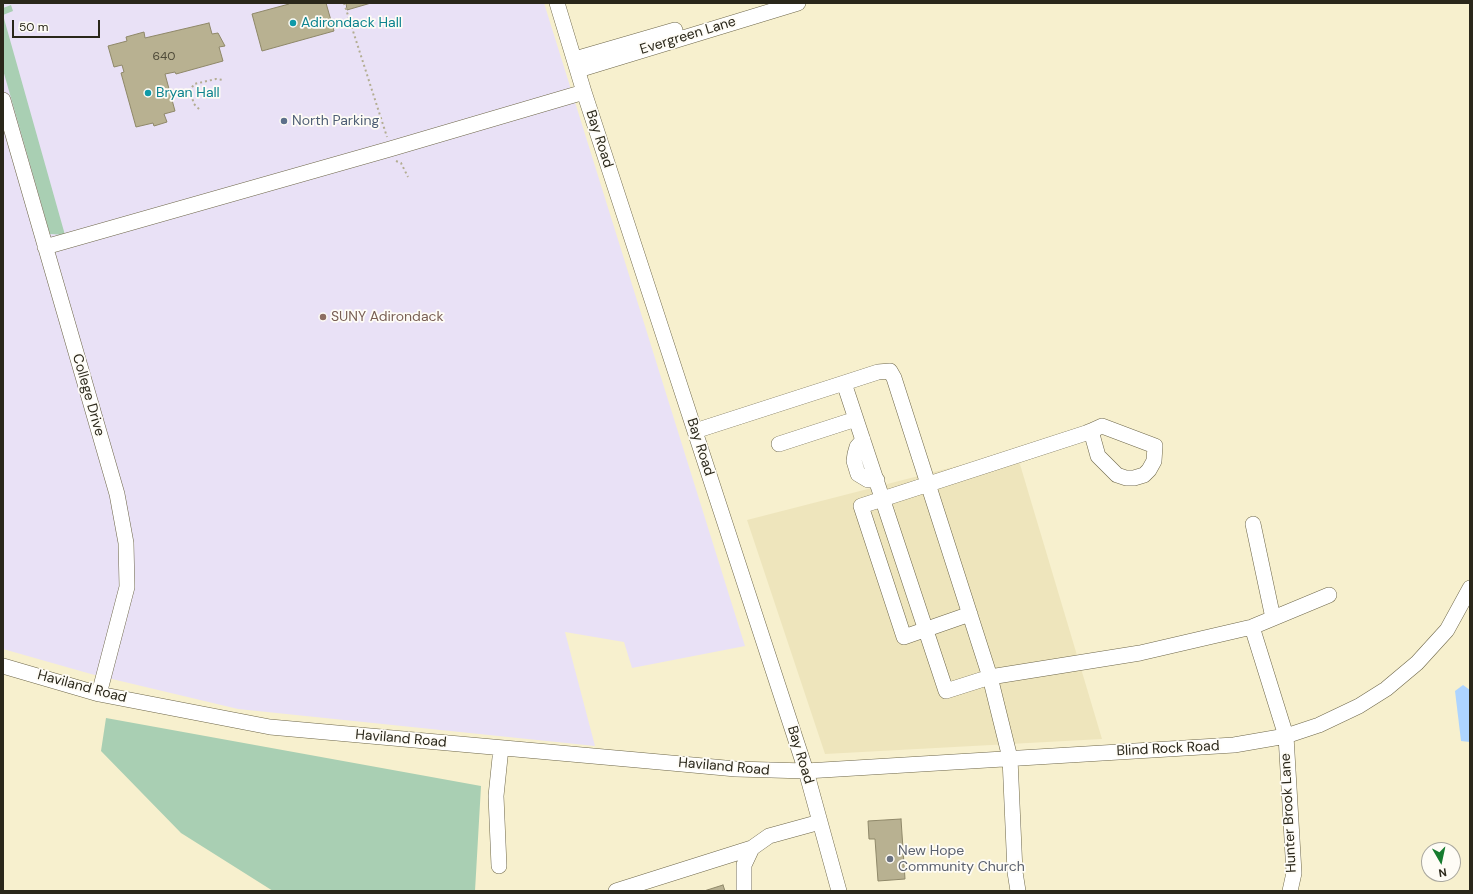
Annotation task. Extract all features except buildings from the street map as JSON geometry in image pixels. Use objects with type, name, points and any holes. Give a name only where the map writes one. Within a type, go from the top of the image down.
[{"type":"street","name":"Bay Road","points":[[557,3],[584,92],[806,771],[839,891]]},
{"type":"street","name":"Evergreen Lane","points":[[576,64],[766,3]]},
{"type":"street","name":"Evergreen Lane","points":[[576,64],[798,3]]},
{"type":"street","points":[[45,247],[384,151],[584,92]]},
{"type":"street","name":"College Drive","points":[[3,100],[117,494],[126,543],[127,587],[99,694]]},
{"type":"street","points":[[695,431],[878,372],[890,371],[894,378],[990,677],[1010,758],[1015,872],[1018,891]]},
{"type":"street","points":[[844,383],[863,440],[857,448],[855,454],[854,461],[858,474],[868,480],[877,480],[946,691],[990,677],[1140,653],[1252,627],[1329,594]]},
{"type":"street","points":[[779,444],[856,419]]},
{"type":"street","points":[[970,614],[904,637],[861,506],[1091,431],[1102,426],[1155,446],[1154,461],[1149,470],[1144,475],[1134,478],[1126,478],[1117,475],[1098,456],[1091,431]]},
{"type":"street","points":[[1253,524],[1274,618]]},
{"type":"street","name":"Blind Rock Road","points":[[806,771],[1234,745],[1286,736],[1319,725],[1359,706],[1386,689],[1417,663],[1447,630],[1470,588]]},
{"type":"street","name":"Hunter Brook Lane","points":[[1252,627],[1286,736],[1294,873],[1290,891]]},
{"type":"street","name":"Haviland Road","points":[[3,666],[99,694],[270,727],[671,762],[736,770],[806,771]]},
{"type":"street","points":[[499,866],[496,796],[501,748]]},
{"type":"street","points":[[616,891],[645,887],[752,848],[769,836],[820,822]]},
{"type":"street","points":[[744,891],[744,865],[752,848]]},
{"type":"path","points":[[344,3],[389,142]]},
{"type":"path","points":[[199,109],[194,104],[190,91],[194,84],[216,79],[223,80]]},
{"type":"path","points":[[394,160],[401,163],[408,177]]},
{"type":"shaded area","name":"SUNY Adirondack","points":[[3,3],[544,3],[745,646],[632,668],[624,642],[565,632],[595,746],[238,709],[91,674],[3,649]]},
{"type":"shaded area","points":[[1016,451],[1102,739],[825,754],[747,520]]},
{"type":"green space","points":[[11,5],[13,11],[3,15],[3,8]]},
{"type":"green space","points":[[3,15],[65,235],[50,234],[3,70]]},
{"type":"green space","points":[[106,718],[481,786],[475,891],[273,891],[181,833],[101,751]]},
{"type":"water","points":[[1463,685],[1470,690],[1470,742],[1461,741],[1455,691]]},
{"type":"place","name":"Adirondack Hall","points":[[293,23]]},
{"type":"place","name":"Bryan Hall","points":[[148,93]]},
{"type":"place","name":"North Parking","points":[[284,121]]},
{"type":"place","name":"SUNY Adirondack","points":[[323,317]]},
{"type":"place","name":"New Hope Community Church","points":[[890,859]]}]
